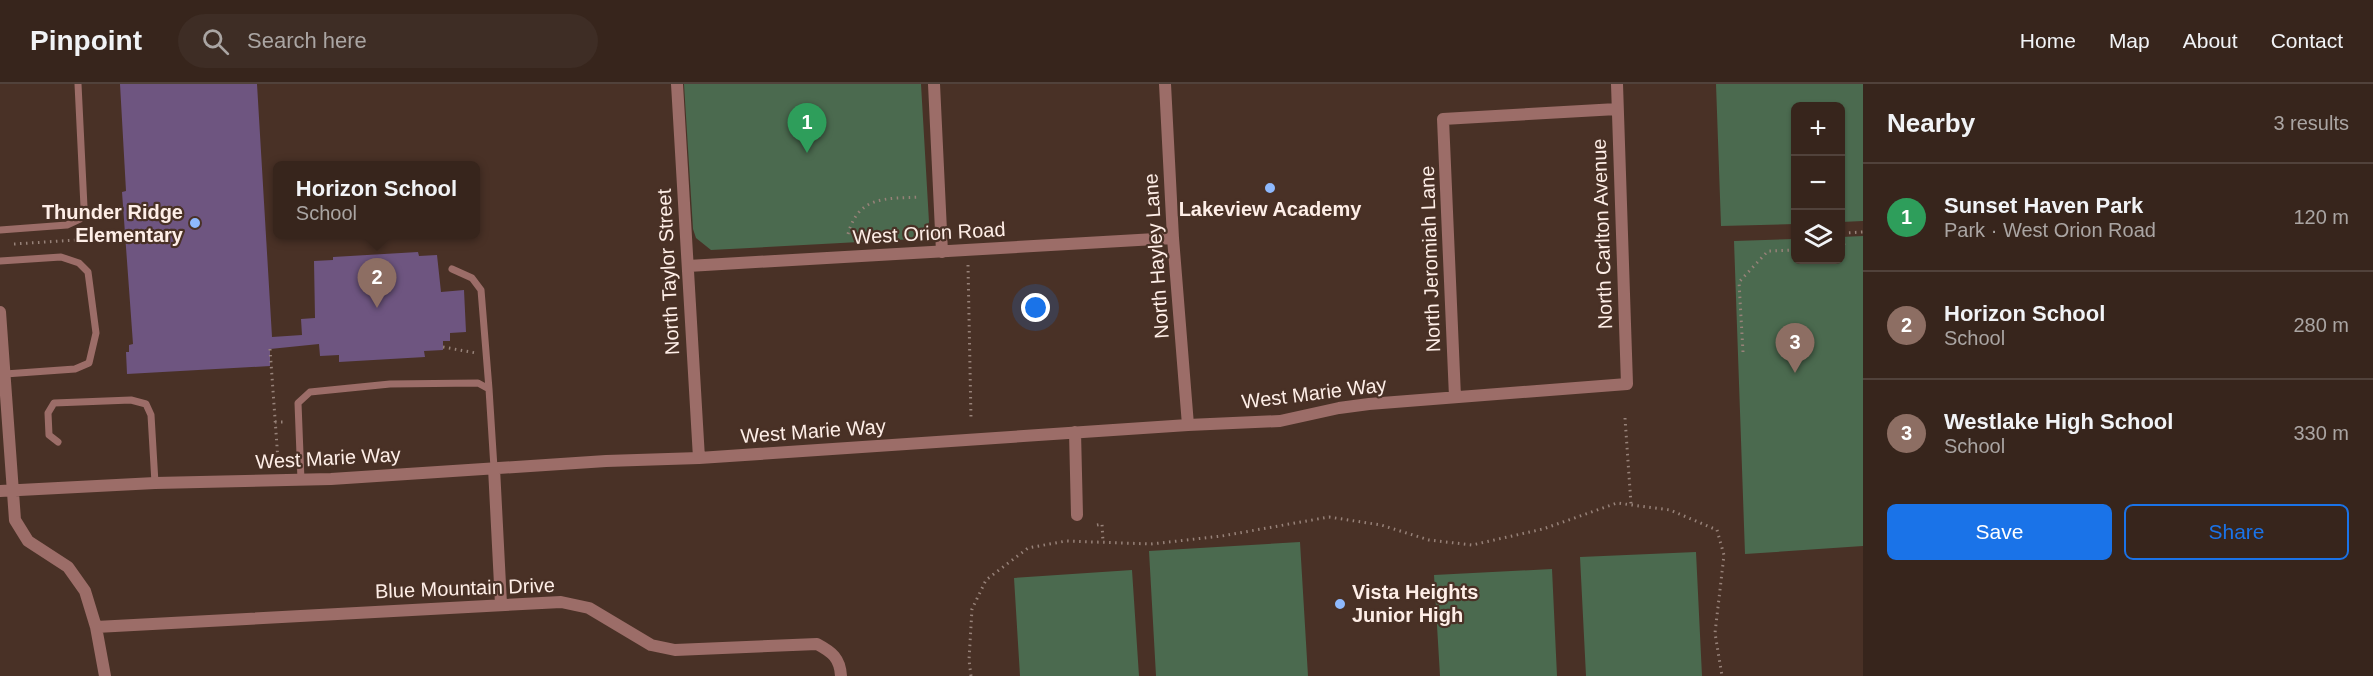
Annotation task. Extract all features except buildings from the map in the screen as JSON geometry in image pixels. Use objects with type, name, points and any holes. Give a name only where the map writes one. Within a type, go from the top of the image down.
[{"type":"street","name":"North Taylor Street","points":[[677,84],[699,458]]},
{"type":"street","points":[[934,84],[942,252]]},
{"type":"street","name":"North Hayley Lane","points":[[1166,84],[1173,238],[1188,425]]},
{"type":"street","name":"North Carlton Avenue","points":[[1617,84],[1627,384]]},
{"type":"street","name":"North Jeromiah Lane","points":[[1455,397],[1443,119],[1617,109]]},
{"type":"street","name":"West Orion Road","points":[[688,266],[1173,238]]},
{"type":"street","points":[[0,312],[5,374],[6,491],[15,520],[28,541],[68,567],[85,591],[96,627],[105,676]]},
{"type":"street","name":"West Marie Way","points":[[6,491],[155,483],[301,480],[606,461],[699,458],[1075,432],[1280,421],[1359,405],[1627,384]]},
{"type":"street","points":[[1075,432],[1077,515]]},
{"type":"street","points":[[494,468],[501,604]]},
{"type":"street","name":"Blue Mountain Drive","points":[[96,627],[561,602],[589,608],[651,645],[675,650],[816,644],[832,652],[840,664],[841,676]]},
{"type":"lane","points":[[0,230],[67,225],[80,219],[84,207],[78,84]]},
{"type":"lane","points":[[0,261],[61,257],[79,262],[88,272],[96,333],[89,363],[75,369],[5,374]]},
{"type":"lane","points":[[452,269],[472,278],[481,290],[494,468]]},
{"type":"lane","points":[[301,480],[298,403],[310,392],[419,384],[478,383],[489,389]]},
{"type":"lane","points":[[58,442],[49,435],[48,412],[54,403],[131,400],[146,404],[152,415],[155,483]]},
{"type":"path","points":[[848,234],[856,215],[865,205],[876,200],[920,197]]},
{"type":"path","points":[[1845,233],[1863,232]]},
{"type":"path","points":[[14,244],[124,237]]},
{"type":"path","points":[[1743,352],[1739,282],[1768,251],[1791,250]]},
{"type":"path","points":[[968,265],[971,419]]},
{"type":"path","points":[[443,346],[476,353]]},
{"type":"path","points":[[270,349],[278,460]]},
{"type":"path","points":[[1625,418],[1631,504]]},
{"type":"path","points":[[275,422],[287,422]]},
{"type":"path","points":[[971,676],[969,660],[972,609],[986,580],[1028,548],[1066,541],[1151,544],[1222,536],[1329,518],[1381,525],[1429,540],[1472,545],[1543,529],[1617,503],[1670,510],[1717,530],[1724,555],[1715,633],[1722,676]]},
{"type":"path","points":[[1097,525],[1102,524],[1103,542]]},
{"type":"green space","points":[[684,84],[921,84],[929,222],[925,230],[915,239],[711,250],[696,238],[693,229]]},
{"type":"green space","points":[[1716,84],[1863,84],[1863,221],[1845,222],[1845,102],[1791,102],[1791,224],[1721,226]]},
{"type":"green space","points":[[1863,236],[1863,546],[1745,554],[1734,241],[1791,239],[1791,264],[1845,264],[1845,237]]},
{"type":"green space","points":[[1300,542],[1308,676],[1156,676],[1149,551]]},
{"type":"green space","points":[[1696,552],[1702,676],[1586,676],[1580,557]]},
{"type":"green space","points":[[1552,569],[1557,676],[1440,676],[1434,575]]},
{"type":"green space","points":[[1132,570],[1139,676],[1020,676],[1014,578]]},
{"type":"place","name":"Sunset Haven Park","points":[[807,153]]},
{"type":"place","name":"Lakeview Academy","points":[[1270,188]]},
{"type":"place","name":"Thunder Ridge Elementary","points":[[195,223]]},
{"type":"place","name":"Horizon School","points":[[377,308]]},
{"type":"place","name":"Westlake High School","points":[[1795,373]]},
{"type":"place","name":"Vista Heights Junior High","points":[[1340,604]]}]
